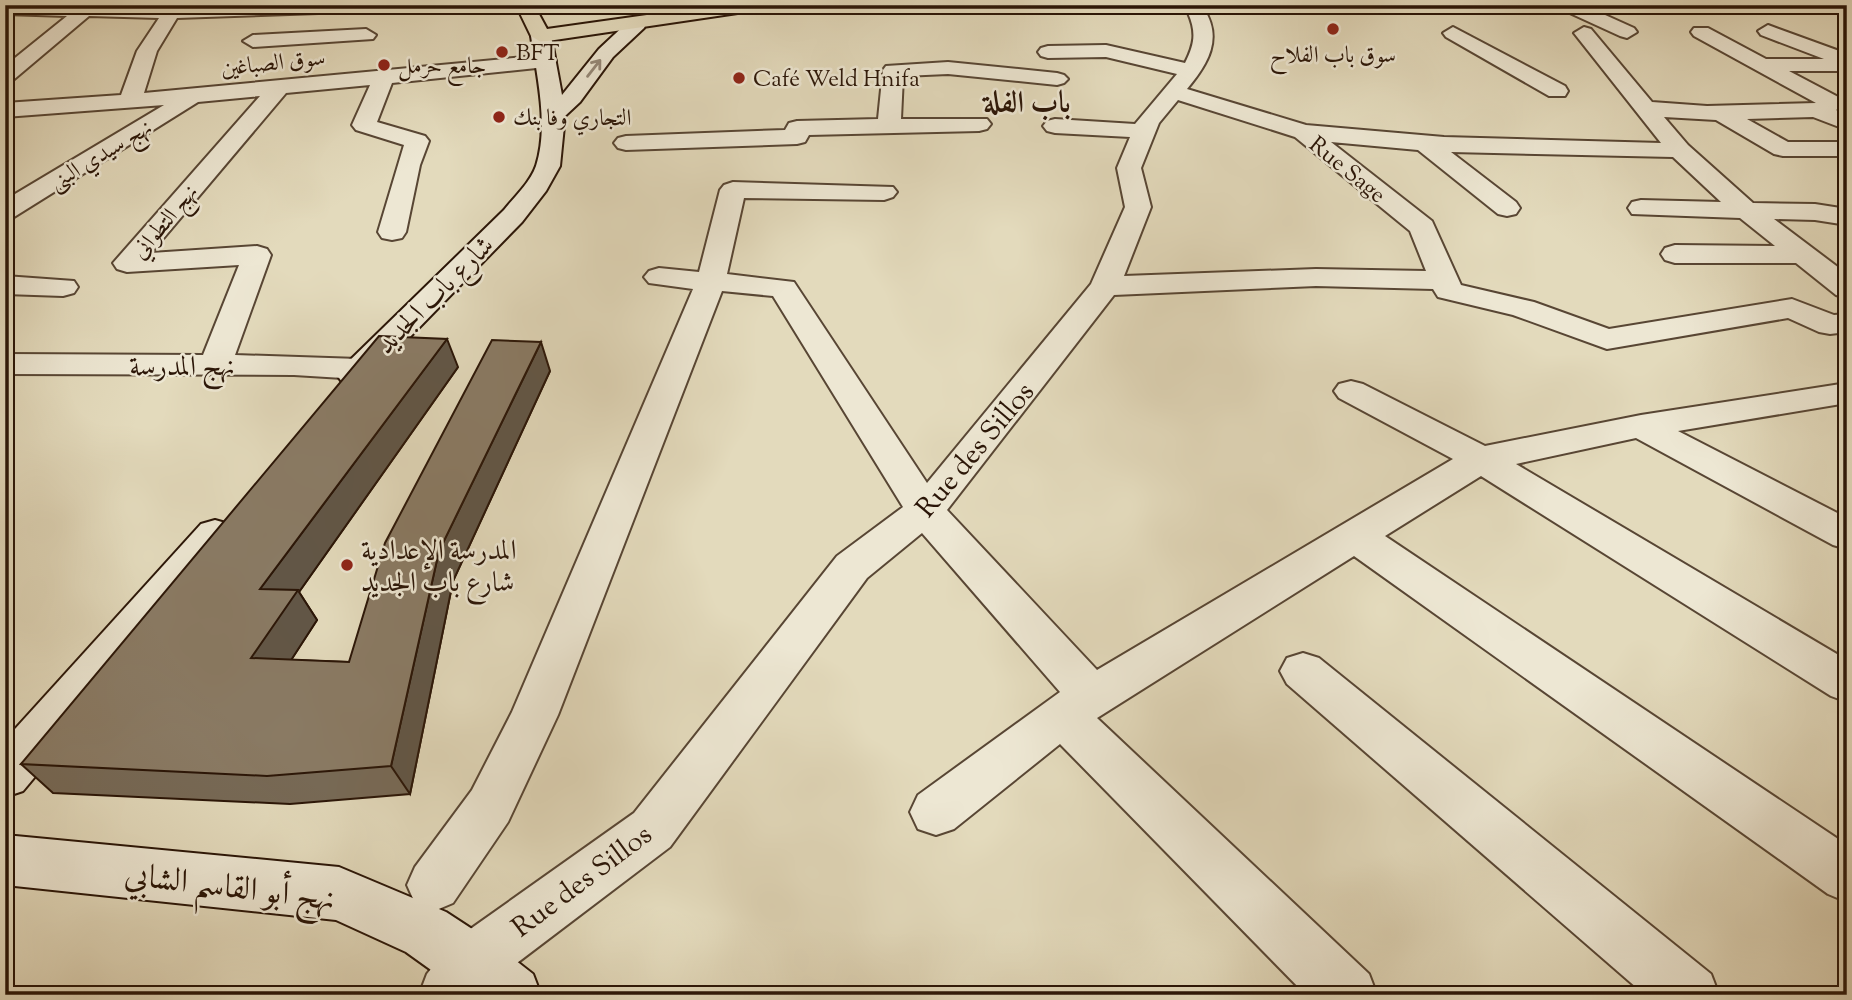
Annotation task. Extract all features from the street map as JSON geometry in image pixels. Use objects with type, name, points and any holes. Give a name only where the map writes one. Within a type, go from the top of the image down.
[{"type":"main road","points":[[546,6],[526,6],[541,36],[758,5]]},
{"type":"street","points":[[5,9],[171,13],[405,5]]},
{"type":"street","points":[[1569,6],[1595,5]]},
{"type":"street","points":[[335,83],[366,35],[398,6]]},
{"type":"street","points":[[1569,6],[1627,32],[1584,33],[1649,109],[1679,150],[1747,211],[1847,289]]},
{"type":"street","points":[[5,77],[85,10]]},
{"type":"street","points":[[130,101],[147,51],[171,13]]},
{"type":"street","name":"Rue des Sillos","points":[[477,984],[652,830],[852,567],[925,511],[1105,286],[1138,207],[1129,168],[1144,131],[1182,81],[1205,43],[1202,23],[1197,13]]},
{"type":"street","points":[[554,114],[572,97],[606,53],[637,24]]},
{"type":"street","points":[[18,28],[67,25]]},
{"type":"street","points":[[1768,31],[1847,63]]},
{"type":"street","points":[[1649,109],[1721,113],[1816,110],[1834,104],[1702,32]]},
{"type":"street","points":[[1453,33],[1557,90]]},
{"type":"street","points":[[253,41],[366,35]]},
{"type":"street","name":"شارع باب الجديد","points":[[331,400],[532,194],[548,166],[554,114],[541,36]]},
{"type":"street","name":"Rue Sage","points":[[1048,52],[1106,51],[1303,132],[1422,228],[1443,281]]},
{"type":"street","name":"سوق الصباغين","points":[[5,110],[193,96],[546,61]]},
{"type":"street","points":[[1760,65],[1847,63]]},
{"type":"street","points":[[889,126],[893,70],[948,68],[1057,79]]},
{"type":"street","points":[[383,78],[364,125],[417,141],[391,232]]},
{"type":"street","name":"نهج التطواني","points":[[215,365],[257,255],[127,263],[279,88]]},
{"type":"street","name":"نهج سيدي البنى","points":[[5,211],[193,96]]},
{"type":"street","points":[[1816,110],[1847,123]]},
{"type":"street","points":[[1721,113],[1783,149],[1847,149]]},
{"type":"street","points":[[626,143],[797,137],[797,128],[979,124]]},
{"type":"street","points":[[1055,126],[1144,131]]},
{"type":"street","points":[[1303,132],[1487,149],[1679,150]]},
{"type":"street","points":[[1427,145],[1507,208]]},
{"type":"street","points":[[435,884],[490,806],[534,715],[711,282],[733,190],[884,192]]},
{"type":"street","points":[[1641,208],[1815,212],[1847,217]]},
{"type":"street","points":[[1675,254],[1802,255]]},
{"type":"street","points":[[1105,286],[1292,279],[1368,280],[1384,276],[1443,281],[1449,291],[1523,309],[1607,339],[1792,308],[1830,325],[1847,323]]},
{"type":"street","points":[[659,277],[783,288],[925,511],[1078,706],[1348,995]]},
{"type":"street","points":[[5,285],[63,287]]},
{"type":"street","name":"نهج المدرسة","points":[[5,364],[359,369]]},
{"type":"street","points":[[1351,390],[1481,459],[1847,683]]},
{"type":"street","points":[[936,812],[1078,706],[1481,459],[1641,426],[1847,393]]},
{"type":"street","points":[[1641,426],[1847,535]]},
{"type":"street","points":[[5,775],[241,504]]},
{"type":"street","points":[[1355,536],[1847,876]]},
{"type":"street","points":[[1303,671],[1690,995]]},
{"type":"street","name":"نهج أبو القاسم الشابي","points":[[5,860],[339,894],[426,932],[477,984]]},
{"type":"building","points":[[379,336],[447,339],[260,589],[298,590],[251,658],[349,662],[385,543],[492,340],[541,342],[439,551],[391,766],[267,776],[21,764]]},
{"type":"place","name":"سوق باب الفلاح","points":[[1333,29]]},
{"type":"place","name":"BFT","points":[[502,52]]},
{"type":"place","name":"جامع حرمل","points":[[384,65]]},
{"type":"place","name":"Café Weld Hnifa","points":[[739,78]]},
{"type":"place","name":"التجاري وفا بنك","points":[[499,117]]},
{"type":"place","name":"المدرسة الإعدادية شارع باب الجديد","points":[[347,565]]},
{"type":"district","name":"باب الفلة","points":[[1027,102]]}]
